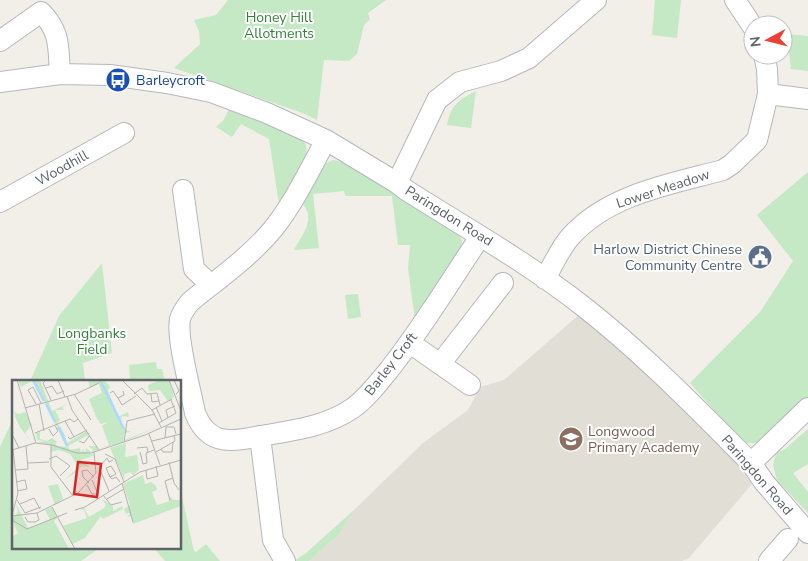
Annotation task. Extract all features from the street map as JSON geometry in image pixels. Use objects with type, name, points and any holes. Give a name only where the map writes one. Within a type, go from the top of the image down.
[{"type":"street","points":[[397,182],[437,100],[460,82],[501,71],[529,58],[596,0]]},
{"type":"street","points":[[735,0],[745,15]]},
{"type":"street","points":[[0,41],[40,6],[51,22],[58,40],[60,74]]},
{"type":"street","name":"Lower Meadow","points":[[545,278],[571,236],[601,210],[642,192],[723,170],[757,140],[768,94],[766,65]]},
{"type":"street","name":"Paringdon Road","points":[[0,82],[60,74],[110,75],[167,83],[211,92],[267,112],[326,140],[397,182],[406,190],[503,250],[584,307],[647,359],[750,463],[808,533]]},
{"type":"street","points":[[768,94],[808,99]]},
{"type":"street","name":"Woodhill","points":[[0,202],[124,133]]},
{"type":"street","name":"Barley Croft","points":[[326,140],[302,185],[275,227],[182,312],[180,336],[195,413],[199,423],[205,430],[218,439],[235,441],[322,423],[353,408],[372,390],[410,343],[480,237]]},
{"type":"street","points":[[183,190],[194,269],[210,285]]},
{"type":"street","points":[[440,364],[503,283]]},
{"type":"street","points":[[410,343],[470,385]]},
{"type":"street","points":[[750,463],[808,408]]},
{"type":"street","points":[[260,436],[273,540],[285,561]]},
{"type":"street","points":[[769,561],[788,539]]},
{"type":"shaded area","name":"Longwood Primary Academy","points":[[580,314],[647,359],[726,450],[752,484],[689,558],[682,561],[309,561],[340,533],[354,510],[423,443],[468,410],[480,387],[504,380]]},
{"type":"green space","name":"Honey Hill Allotments","points":[[228,0],[386,0],[368,13],[370,19],[364,25],[357,54],[349,61],[324,60],[317,120],[305,114],[174,68],[200,44],[199,31],[194,20],[216,15]]},
{"type":"green space","points":[[655,0],[681,0],[677,38],[652,35]]},
{"type":"green space","points":[[793,35],[808,36],[808,71],[791,69],[791,65],[793,65]]},
{"type":"green space","points":[[476,91],[471,128],[447,125],[456,104],[464,97]]},
{"type":"green space","points":[[230,107],[301,138],[306,145],[307,158],[279,204],[269,139],[241,124],[232,137],[216,127],[223,121]]},
{"type":"green space","points":[[333,160],[342,162],[441,220],[458,233],[462,241],[460,252],[415,321],[408,268],[410,245],[398,245],[392,196],[345,196],[344,191],[313,194],[319,248],[294,250],[304,233],[308,221],[307,210],[303,204],[323,165]]},
{"type":"green space","points":[[808,172],[808,397],[758,443],[743,443],[690,383],[760,312],[793,261],[757,215]]},
{"type":"green space","name":"Longbanks Field","points":[[102,263],[112,353],[83,363],[85,380],[30,380],[59,316]]},
{"type":"green space","points":[[358,294],[361,317],[348,319],[345,295]]},
{"type":"green space","points":[[156,362],[157,369],[162,369],[165,380],[130,380],[129,365]]},
{"type":"green space","points":[[12,421],[12,548],[100,548],[81,561],[0,561],[0,447]]},
{"type":"green space","points":[[808,429],[808,464],[793,473],[808,492],[808,513],[777,480],[773,465],[776,453],[785,449]]},
{"type":"green space","points":[[182,497],[194,551],[196,552],[206,544],[220,561],[165,561],[154,548],[181,548]]},
{"type":"green space","points":[[354,510],[340,533],[309,561],[294,561],[306,553]]},
{"type":"place","name":"Barleycroft","points":[[118,80]]},
{"type":"place","name":"Harlow District Chinese Community Centre","points":[[760,257]]},
{"type":"place","name":"Longwood Primary Academy","points":[[571,439]]}]
